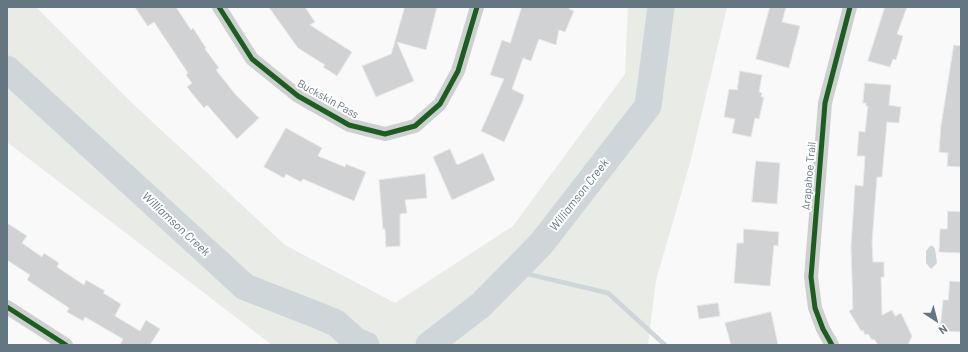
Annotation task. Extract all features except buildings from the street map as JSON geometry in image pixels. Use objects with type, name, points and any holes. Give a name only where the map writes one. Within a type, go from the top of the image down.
[{"type":"street","name":"Buckskin Pass","points":[[219,7],[252,59],[298,96],[349,125],[385,134],[415,126],[440,104],[458,71],[477,7]]},
{"type":"street","name":"Arapahoe Trail","points":[[832,345],[814,308],[811,277],[825,103],[850,7]]},
{"type":"street","points":[[7,307],[66,345]]},
{"type":"shaded area","points":[[7,7],[36,7],[130,101],[285,245],[395,303],[513,226],[625,74],[628,7],[727,7],[690,163],[656,280],[648,345],[272,345],[7,142]]},
{"type":"shaded area","points":[[930,246],[933,246],[935,249],[937,263],[931,269],[926,263],[926,251]]},
{"type":"waterway","name":"Williamson Creek","points":[[429,345],[481,305],[541,244],[648,106],[661,7]]},
{"type":"waterway","name":"Williamson Creek","points":[[7,69],[245,287],[336,323],[356,341],[366,345]]},
{"type":"waterway","points":[[515,271],[608,293],[665,345]]},
{"type":"cycle path","points":[[219,7],[252,59],[298,96],[349,125],[385,134],[415,126],[440,104],[458,71],[477,7]]},
{"type":"cycle path","points":[[832,345],[823,329],[815,308],[811,277],[825,103],[850,7]]},
{"type":"cycle path","points":[[7,307],[66,345]]}]
